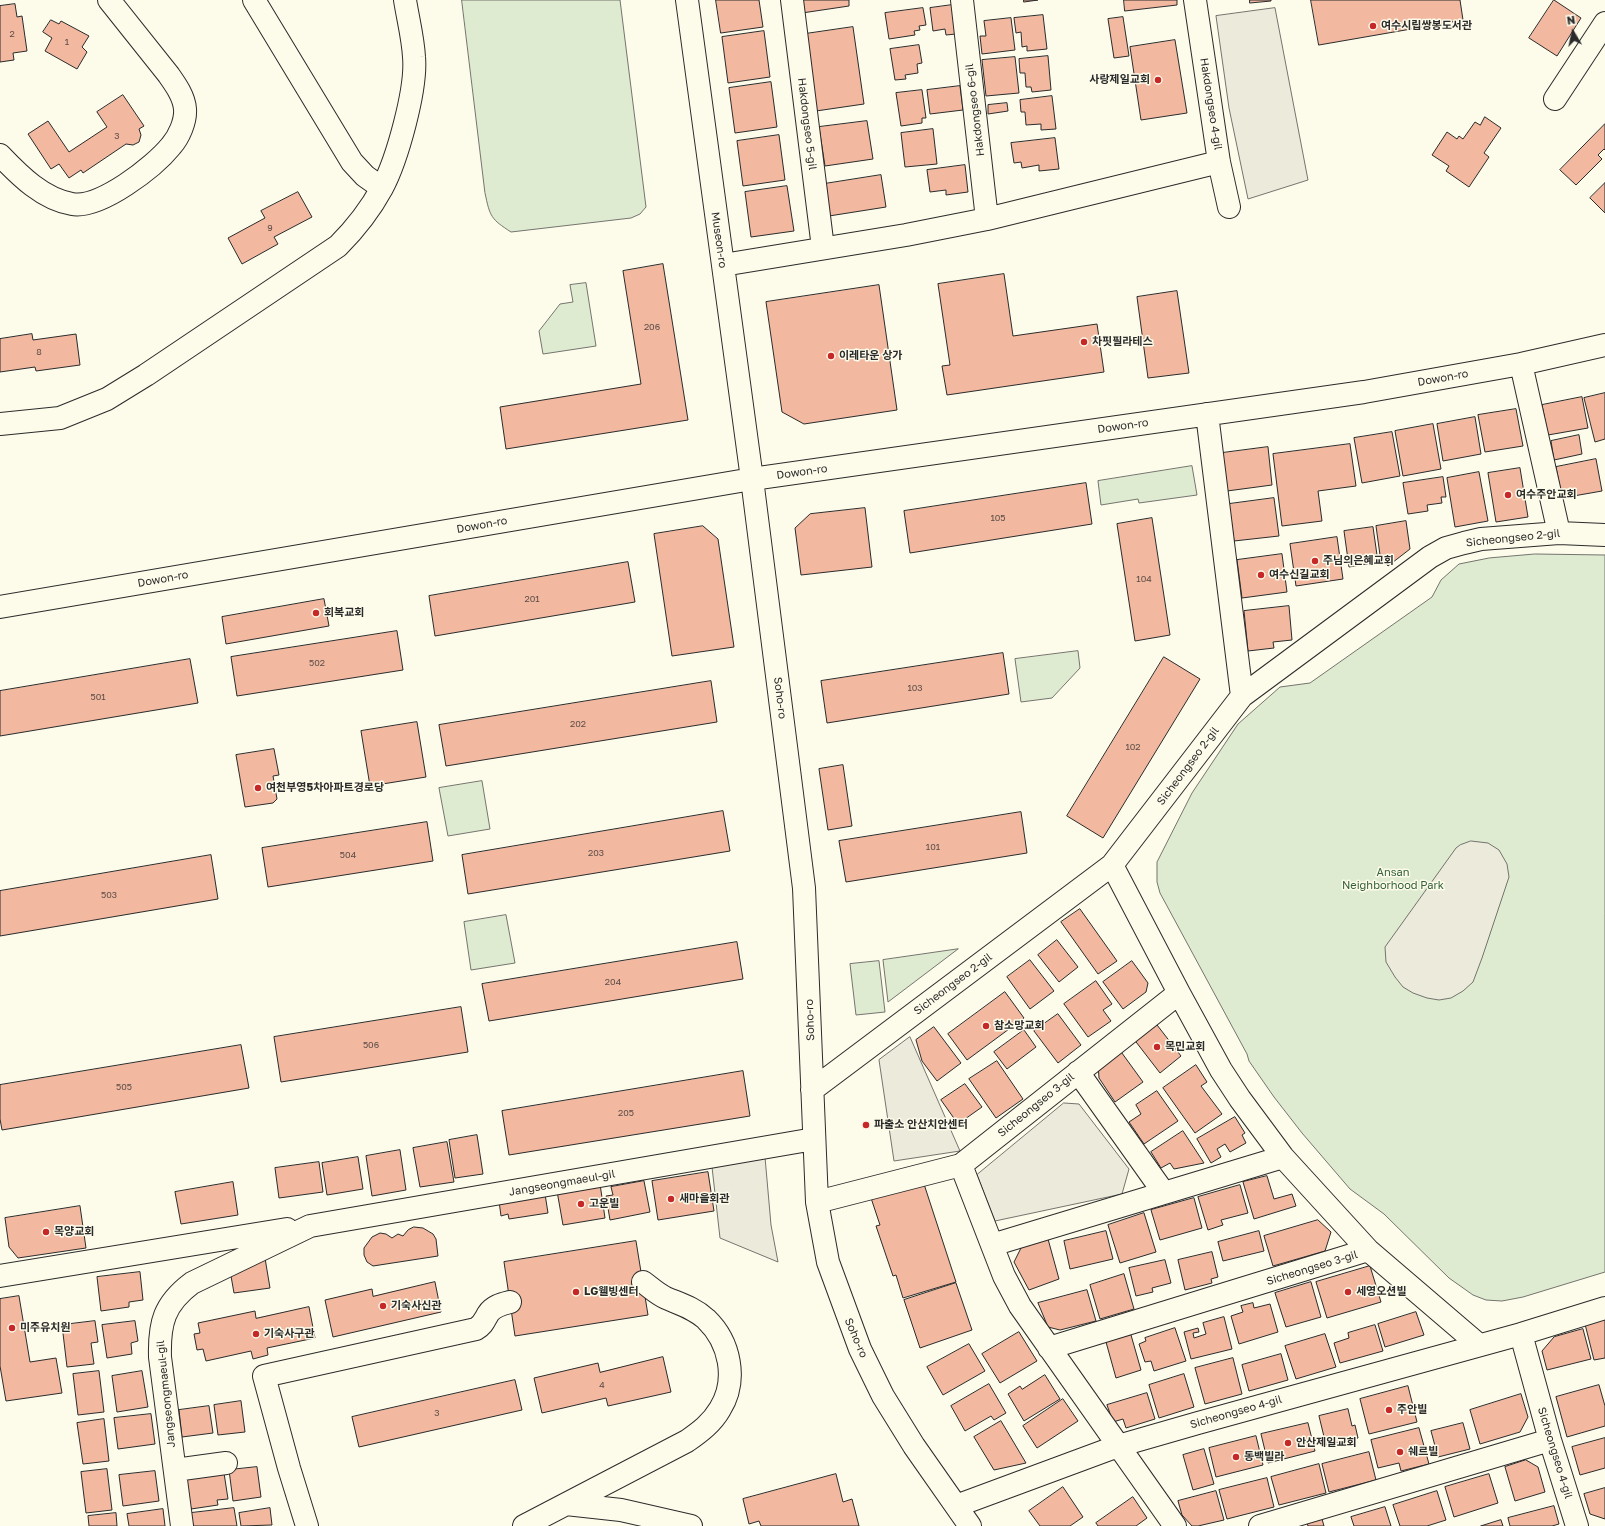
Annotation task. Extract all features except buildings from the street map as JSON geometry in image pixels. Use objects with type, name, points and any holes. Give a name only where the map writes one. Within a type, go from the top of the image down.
[{"type":"street","points":[[0,155],[17,173],[55,199],[73,204],[91,203],[107,196],[126,184],[164,154],[172,144],[183,122],[185,110],[181,96],[168,74],[108,0]]},
{"type":"street","points":[[254,0],[352,162],[365,176],[382,188]]},
{"type":"street","points":[[0,424],[60,418],[107,399],[146,375],[338,246],[357,227],[382,188],[396,152],[413,87],[415,58],[405,0]]},
{"type":"street","name":"Museon-ro","points":[[687,0],[752,479]]},
{"type":"street","name":"Hakdongseo 5-gil","points":[[792,0],[823,248]]},
{"type":"street","name":"Hakdongseo 6-gil","points":[[962,0],[988,219]]},
{"type":"street","name":"Hakdongseo 4-gil","points":[[1195,0],[1219,162],[1229,207]]},
{"type":"street","points":[[1555,99],[1605,23]]},
{"type":"street","points":[[722,265],[906,236],[988,219],[1219,162]]},
{"type":"street","name":"Dowon-ro","points":[[0,607],[752,479],[1364,392],[1521,364],[1605,345]]},
{"type":"street","points":[[1521,364],[1559,533]]},
{"type":"street","points":[[1207,414],[1242,696]]},
{"type":"street","name":"Soho-ro","points":[[752,479],[804,888],[817,1202],[828,1262],[860,1349],[883,1396],[914,1446],[970,1526]]},
{"type":"street","name":"Sicheongseo 2-gil","points":[[812,1090],[1112,865],[1242,696],[1430,557],[1446,548],[1464,542],[1481,539],[1559,533],[1605,535]]},
{"type":"street","points":[[1112,865],[1178,993],[1221,1070],[1240,1099],[1283,1157],[1368,1250],[1479,1345]]},
{"type":"street","name":"Sicheongseo 3-gil","points":[[961,1165],[1178,993]]},
{"type":"street","points":[[1078,1072],[1164,1193]]},
{"type":"street","name":"Jangseongmaeul-gil","points":[[0,1276],[310,1226],[814,1139]]},
{"type":"street","points":[[992,1245],[1283,1157]]},
{"type":"street","points":[[817,1202],[961,1165],[1004,1276],[1020,1306],[1175,1526]]},
{"type":"street","name":"Jangseongmaeul-gil","points":[[182,1526],[160,1345],[163,1317],[171,1302],[181,1291],[192,1283],[310,1226]]},
{"type":"street","name":"Sicheongseo 3-gil","points":[[1049,1348],[1368,1250]]},
{"type":"street","points":[[524,1526],[698,1434],[721,1408],[726,1396],[730,1371],[729,1359],[723,1343],[716,1331],[706,1319],[697,1312],[665,1298],[643,1282]]},
{"type":"street","points":[[307,1526],[289,1468],[264,1376],[476,1329],[483,1324],[489,1313],[496,1307],[510,1302]]},
{"type":"street","name":"Sicheongseo 4-gil","points":[[956,1506],[1118,1446],[1521,1334],[1605,1308]]},
{"type":"street","name":"Sicheongseo 4-gil","points":[[1521,1334],[1550,1440],[1577,1526]]},
{"type":"street","points":[[1260,1526],[1550,1440]]},
{"type":"street","points":[[175,1470],[226,1463]]},
{"type":"street","points":[[566,1504],[621,1510],[691,1526]]},
{"type":"green space","points":[[462,0],[620,0],[646,207],[640,214],[631,218],[511,232],[492,217],[485,193]]},
{"type":"green space","points":[[586,283],[596,346],[543,354],[539,331],[560,304],[573,302],[570,285]]},
{"type":"green space","points":[[1192,466],[1197,495],[1139,503],[1138,499],[1101,505],[1098,481]]},
{"type":"green space","name":"Ansan Neighborhood Park","points":[[1535,554],[1605,555],[1605,1272],[1523,1297],[1502,1301],[1486,1300],[1473,1295],[1449,1278],[1384,1214],[1350,1189],[1302,1133],[1274,1097],[1249,1061],[1247,1054],[1160,893],[1157,882],[1157,862],[1192,793],[1238,724],[1280,687],[1310,683],[1432,597],[1441,580],[1459,564],[1489,558]]},
{"type":"green space","points":[[1078,651],[1080,668],[1052,698],[1021,702],[1015,659]]},
{"type":"green space","points":[[482,781],[490,829],[448,836],[439,788]]},
{"type":"green space","points":[[506,915],[515,963],[471,970],[464,922]]},
{"type":"green space","points":[[958,949],[888,1002],[883,960]]},
{"type":"green space","points":[[879,961],[885,1012],[856,1015],[850,964]]},
{"type":"shaded area","points":[[1275,8],[1308,180],[1248,199],[1229,108],[1216,16]]},
{"type":"shaded area","points":[[1471,841],[1488,843],[1499,850],[1507,864],[1509,877],[1473,982],[1463,991],[1451,998],[1439,1000],[1427,998],[1413,993],[1403,987],[1386,962],[1385,947],[1456,848]]},
{"type":"shaded area","points":[[910,1037],[960,1151],[894,1161],[879,1060]]},
{"type":"shaded area","points":[[1064,1103],[1079,1104],[1129,1169],[1122,1194],[995,1221],[977,1175]]},
{"type":"shaded area","points":[[765,1157],[771,1225],[778,1262],[720,1238],[712,1167]]},
{"type":"place","name":"여수시립쌍봉도서관","points":[[1373,26]]},
{"type":"place","name":"사랑제일교회","points":[[1158,80]]},
{"type":"place","name":"차핏필라테스","points":[[1084,342]]},
{"type":"place","name":"이레타운 상가","points":[[831,356]]},
{"type":"place","name":"여수주안교회","points":[[1508,495]]},
{"type":"place","name":"주님의은혜교회","points":[[1315,561]]},
{"type":"place","name":"여수신길교회","points":[[1261,575]]},
{"type":"place","name":"회복교회","points":[[316,613]]},
{"type":"place","name":"여천부영5차아파트경로당","points":[[258,788]]},
{"type":"place","name":"참소망교회","points":[[986,1026]]},
{"type":"place","name":"목민교회","points":[[1157,1047]]},
{"type":"place","name":"파출소 안산치안센터","points":[[866,1125]]},
{"type":"place","name":"새마을회관","points":[[671,1199]]},
{"type":"place","name":"고운빌","points":[[581,1204]]},
{"type":"place","name":"목양교회","points":[[46,1232]]},
{"type":"place","name":"LG웰빙센터","points":[[576,1292]]},
{"type":"place","name":"세영오션빌","points":[[1348,1292]]},
{"type":"place","name":"기숙사신관","points":[[383,1306]]},
{"type":"place","name":"미주유치원","points":[[12,1328]]},
{"type":"place","name":"기숙사구관","points":[[256,1334]]},
{"type":"place","name":"주안빌","points":[[1389,1410]]},
{"type":"place","name":"안산제일교회","points":[[1288,1443]]},
{"type":"place","name":"쉐르빌","points":[[1400,1452]]},
{"type":"place","name":"동백빌라","points":[[1236,1457]]}]
